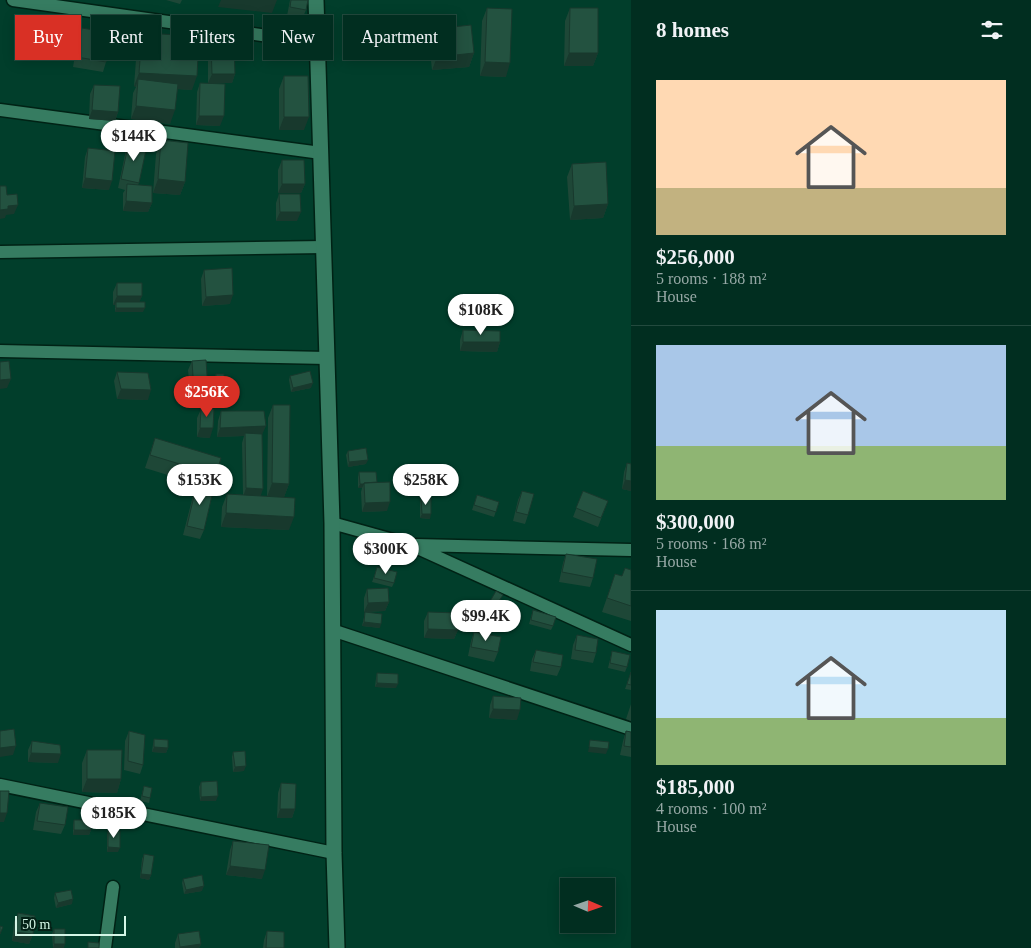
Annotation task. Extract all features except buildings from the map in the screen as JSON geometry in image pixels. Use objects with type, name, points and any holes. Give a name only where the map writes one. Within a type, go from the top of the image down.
[{"type":"street","points":[[13,0],[263,35]]},
{"type":"street","points":[[316,0],[317,15]]},
{"type":"street","points":[[318,60],[332,523],[334,853],[337,948]]},
{"type":"street","points":[[0,110],[321,153]]},
{"type":"street","points":[[0,252],[324,248]]},
{"type":"street","points":[[0,351],[327,358]]},
{"type":"street","points":[[332,523],[411,545],[631,645]]},
{"type":"street","points":[[411,545],[631,550]]},
{"type":"street","points":[[332,630],[631,730]]},
{"type":"street","points":[[0,785],[334,853]]},
{"type":"street","points":[[105,948],[113,887]]}]
